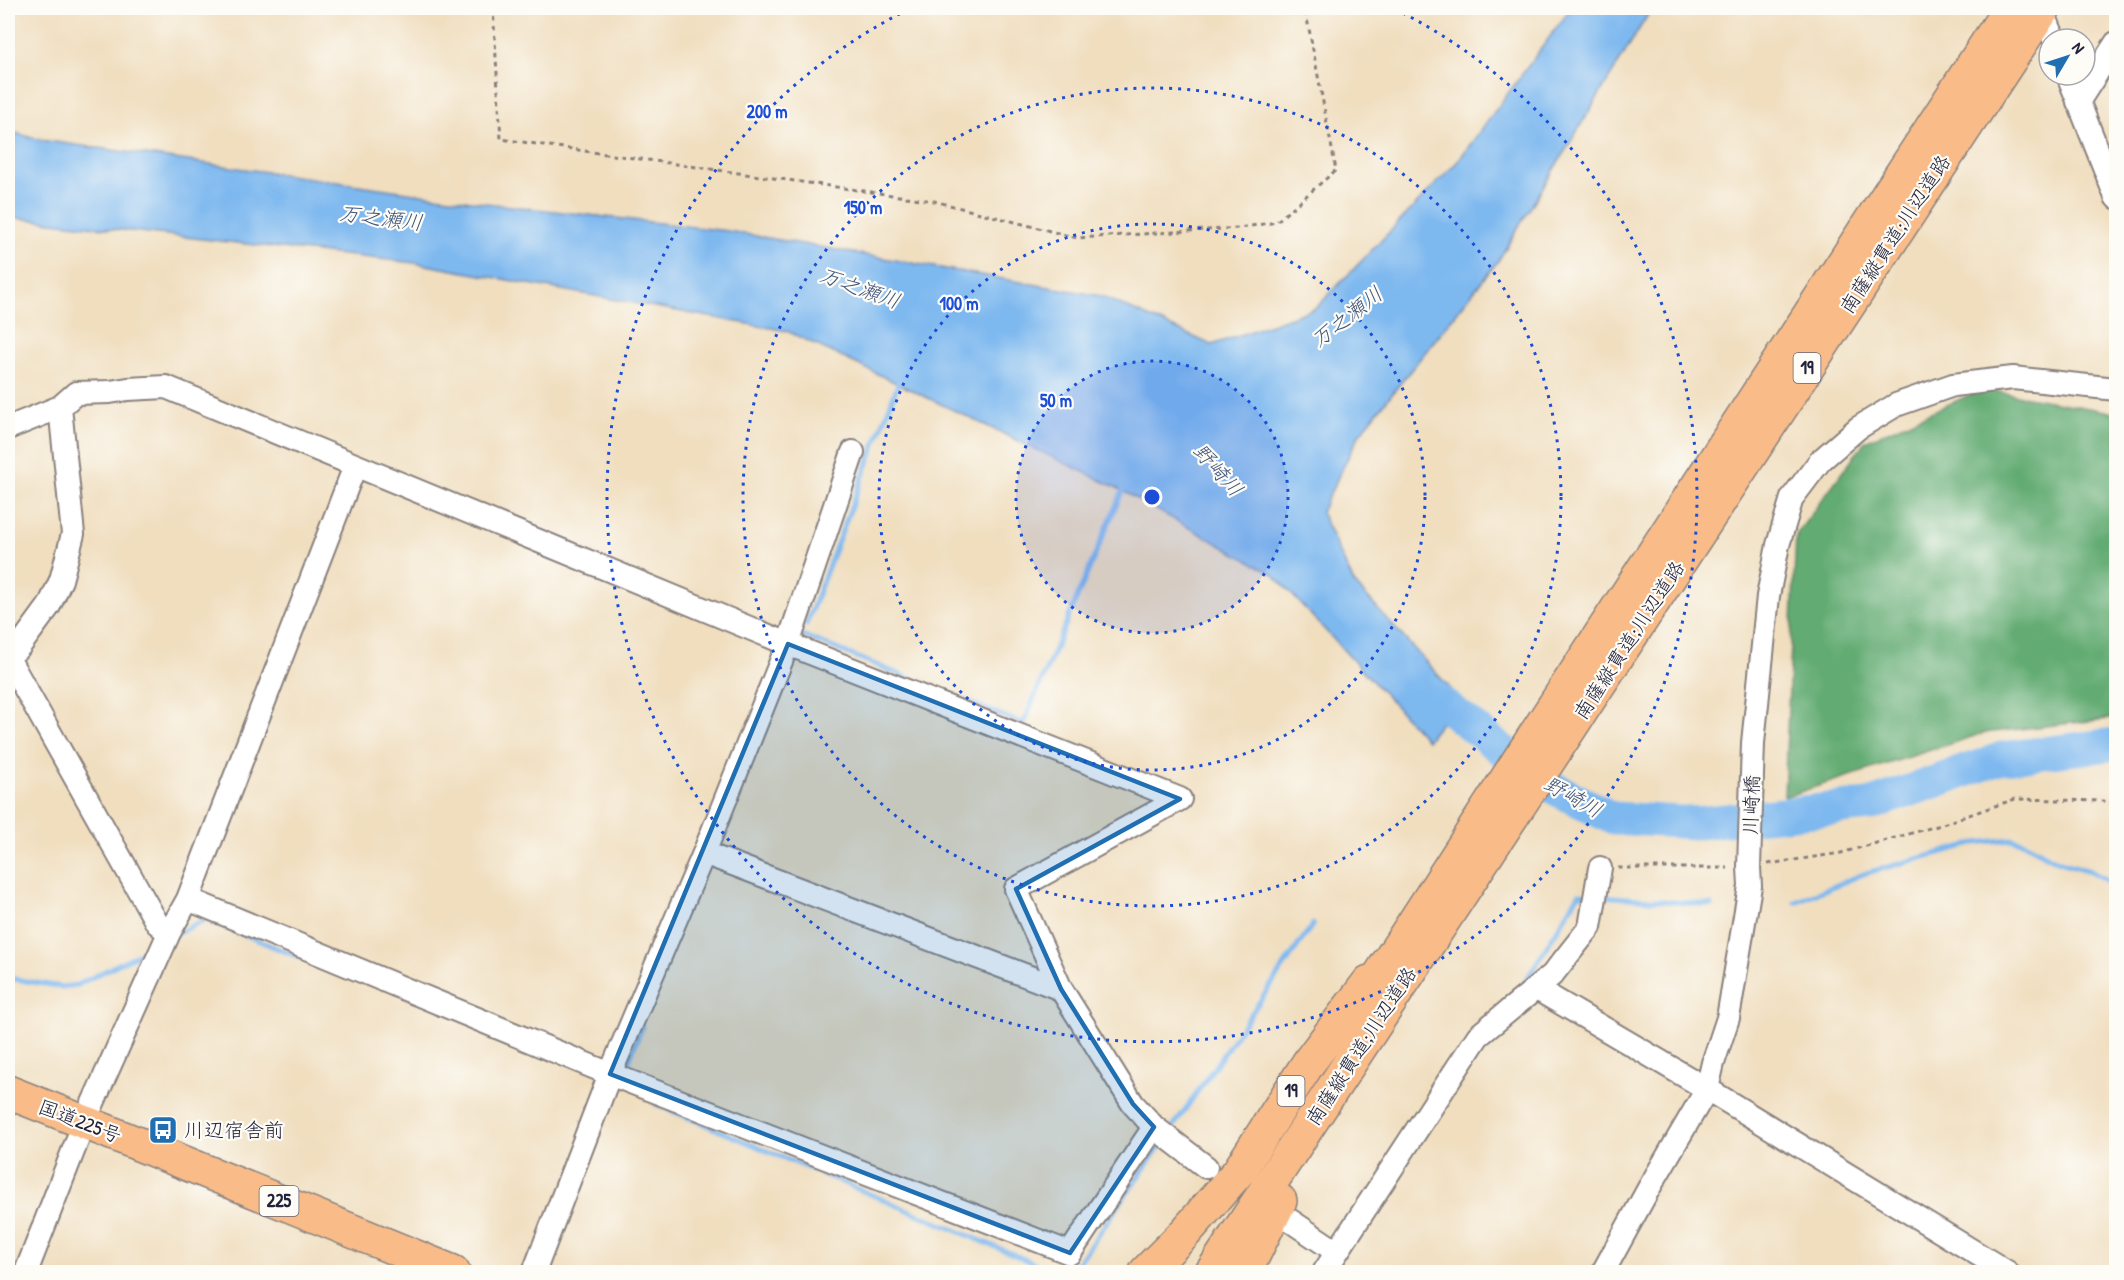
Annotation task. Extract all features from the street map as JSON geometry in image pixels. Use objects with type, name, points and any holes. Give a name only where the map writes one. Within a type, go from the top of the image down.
[{"type":"highway","name":"南薩縦貫道;川辺道路","points":[[1212,1272],[1435,914],[1559,722],[2010,8]]},
{"type":"highway","name":"南薩縦貫道;川辺道路","points":[[1559,722],[2049,24]]},
{"type":"highway","name":"南薩縦貫道;川辺道路","points":[[1189,1272],[1435,914]]},
{"type":"highway","name":"19","points":[[1146,1272],[1184,1234],[1239,1171],[1309,1062],[1435,914]]},
{"type":"highway","name":"19","points":[[1245,1272],[1281,1199],[1435,914]]},
{"type":"highway","name":"国道225号","points":[[8,1092],[453,1272]]},
{"type":"street","points":[[2078,102],[2116,43]]},
{"type":"street","points":[[2072,87],[2116,197]]},
{"type":"street","name":"川崎橋","points":[[1603,1272],[1707,1089],[1730,1007],[1750,886],[1754,743],[1768,596],[1778,545],[1792,498],[1820,461],[1858,428],[1896,405],[1953,385],[2013,378],[2116,389]]},
{"type":"street","points":[[8,428],[60,407],[76,393],[166,387],[788,644],[1180,799],[1016,890],[1061,989],[1133,1104],[1154,1127],[1206,1167]]},
{"type":"street","points":[[60,407],[73,534],[61,580],[49,606],[19,647],[8,658],[166,939]]},
{"type":"street","points":[[534,1272],[610,1074],[709,855],[788,644],[853,452]]},
{"type":"street","points":[[27,1272],[84,1123],[166,939],[188,899],[355,466]]},
{"type":"street","points":[[709,855],[1061,989]]},
{"type":"street","points":[[1324,1272],[1478,1036],[1537,989],[1575,949],[1590,927],[1600,868]]},
{"type":"street","points":[[188,899],[610,1074],[1070,1253],[1154,1127]]},
{"type":"street","points":[[1537,989],[1707,1089],[2007,1272]]},
{"type":"street","points":[[1280,1213],[1337,1252]]},
{"type":"path","points":[[493,8],[501,139],[934,201],[1077,238],[1239,228],[1276,222],[1336,170],[1305,8]]},
{"type":"path","points":[[1600,868],[1749,867],[1841,853],[1937,826],[2015,799],[2116,803]]},
{"type":"highlighted area","points":[[788,644],[1180,799],[1016,889],[1061,989],[1133,1104],[1154,1127],[1070,1253],[610,1074]]},
{"type":"green space","points":[[1983,389],[2116,413],[2116,718],[1984,733],[1784,797],[1796,535],[1865,441]]},
{"type":"water","name":"万之瀬川","points":[[1571,8],[1652,8],[1498,261],[1359,435],[1321,512],[1354,583],[1460,699],[1427,740],[1273,574],[1115,487],[787,331],[415,263],[8,217],[8,131],[41,140],[485,203],[728,231],[1101,296],[1212,345],[1316,308],[1458,161]]},
{"type":"waterway","points":[[806,625],[900,379]]},
{"type":"waterway","points":[[800,640],[802,635],[1023,724],[1125,485]]},
{"type":"waterway","name":"野崎川","points":[[1417,683],[1544,783],[1612,818],[1697,823],[1869,805],[2002,758],[2116,744]]},
{"type":"waterway","points":[[1795,902],[1866,873],[1976,843],[2011,839],[2025,843],[2057,861],[2090,871],[2106,880],[2116,893]]},
{"type":"waterway","points":[[1522,987],[1579,894],[1590,895]]},
{"type":"waterway","points":[[1602,896],[1711,905]]},
{"type":"waterway","points":[[178,933],[206,919],[301,958]]},
{"type":"waterway","points":[[1169,1133],[1313,924]]},
{"type":"waterway","points":[[8,978],[62,987],[77,985],[156,945]]},
{"type":"waterway","points":[[625,1070],[642,1027]]},
{"type":"waterway","points":[[656,1104],[1055,1272]]},
{"type":"waterway","points":[[1072,1272],[1164,1140]]},
{"type":"place","name":"川辺宿舎前","points":[[163,1130]]}]
